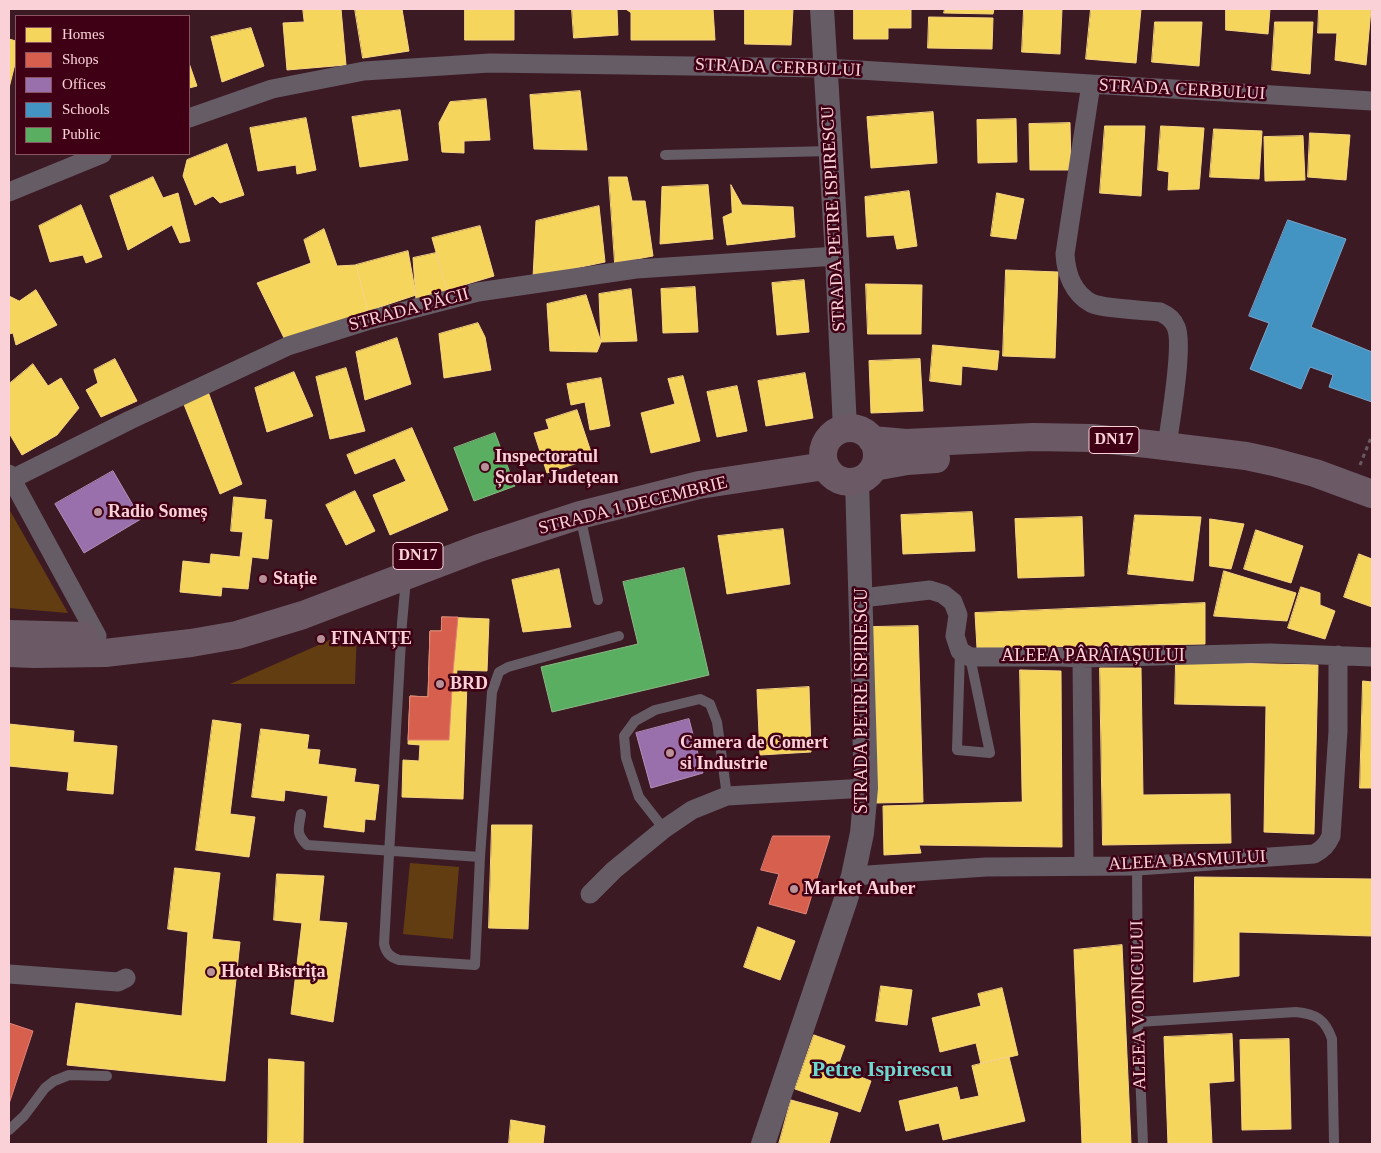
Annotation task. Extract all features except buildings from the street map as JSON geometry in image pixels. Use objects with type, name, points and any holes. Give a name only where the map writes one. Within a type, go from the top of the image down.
[{"type":"main road","name":"DN17","points":[[845,429],[853,428],[867,435],[868,463]]},
{"type":"main road","points":[[825,458],[826,442],[838,431],[845,429]]},
{"type":"main road","name":"DN17","points":[[825,458],[829,473],[842,481],[850,482],[868,463],[906,444],[1034,437],[1081,438],[1246,456],[1315,473],[1362,490]]},
{"type":"main road","name":"DN17","points":[[868,463],[1024,455],[1090,455],[1244,473],[1270,478],[1310,489],[1372,513]]},
{"type":"main road","name":"STRADA 1 DECEMBRIE","points":[[9,653],[105,653],[192,643],[237,635],[303,615],[479,548],[580,515],[699,485],[825,458]]},
{"type":"main road","name":"STRADA 1 DECEMBRIE","points":[[9,634],[97,636],[148,633],[234,620],[299,601],[475,534],[576,500],[697,470],[776,459],[825,458]]},
{"type":"street","name":"STRADA PETRE ISPIRESCU","points":[[822,9],[845,429]]},
{"type":"street","name":"STRADA CERBULUI","points":[[190,118],[272,89],[364,71],[490,63],[826,68],[1372,101]]},
{"type":"street","points":[[1092,84],[1065,254],[1066,266],[1071,282],[1083,297],[1091,303],[1101,306],[1160,312],[1167,315],[1177,328],[1177,366],[1168,446]]},
{"type":"street","points":[[9,192],[100,155]]},
{"type":"street","name":"STRADA PĂCII","points":[[10,476],[288,346],[370,320],[478,292],[636,269],[837,256]]},
{"type":"street","name":"STRADA PETRE ISPIRESCU","points":[[763,1144],[853,876],[862,833],[866,788],[862,598],[868,463]]},
{"type":"street","points":[[10,476],[97,636]]},
{"type":"street","points":[[862,598],[930,590],[943,594],[953,602],[958,615],[955,636],[965,654]]},
{"type":"street","name":"ALEEA PÂRÂIAȘULUI","points":[[965,654],[1082,658],[1270,653],[1372,657]]},
{"type":"street","name":"ALEEA BASMULUI","points":[[853,876],[986,867],[1137,866],[1314,854],[1327,845],[1331,836],[1338,731],[1338,655]]},
{"type":"street","points":[[1082,658],[1084,866]]},
{"type":"street","points":[[590,894],[614,870],[664,829],[692,810],[727,796],[866,788]]},
{"type":"street","points":[[9,974],[118,982],[126,978]]},
{"type":"lane","points":[[665,156],[831,151]]},
{"type":"lane","points":[[580,515],[598,600]]},
{"type":"lane","points":[[406,577],[384,944],[386,952],[399,960],[475,965],[480,858],[492,692],[499,672],[508,667],[619,636]]},
{"type":"lane","points":[[965,654],[990,753],[957,750],[965,654]]},
{"type":"lane","points":[[664,829],[639,797],[626,758],[624,743],[624,736],[635,721],[655,710],[700,699],[710,704],[717,722],[727,796]]},
{"type":"lane","points":[[301,814],[298,831],[300,838],[306,844],[480,858]]},
{"type":"lane","name":"ALEEA VOINICULUI","points":[[1137,866],[1138,1022],[1144,1144]]},
{"type":"lane","points":[[1138,1022],[1296,1012],[1309,1013],[1319,1019],[1328,1028],[1332,1038],[1334,1142]]},
{"type":"lane","points":[[9,1130],[24,1116],[45,1088],[54,1081],[69,1075],[107,1076]]},
{"type":"path","points":[[1362,490],[1372,435]]},
{"type":"shaded area","points":[[9,509],[68,613],[9,608]]},
{"type":"shaded area","points":[[357,628],[355,684],[230,684]]},
{"type":"shaded area","points":[[410,863],[459,867],[453,939],[403,934]]},
{"type":"place","name":"Inspectoratul Școlar Județean","points":[[485,467]]},
{"type":"place","name":"Radio Someș","points":[[98,512]]},
{"type":"place","name":"Stație","points":[[263,579]]},
{"type":"place","name":"FINANȚE","points":[[321,639]]},
{"type":"place","name":"BRD","points":[[440,684]]},
{"type":"place","name":"Camera de Comert si Industrie","points":[[670,753]]},
{"type":"place","name":"Market Auber","points":[[794,889]]},
{"type":"place","name":"Hotel Bistrița","points":[[211,972]]},
{"type":"district","name":"Petre Ispirescu","points":[[882,1070]]}]
